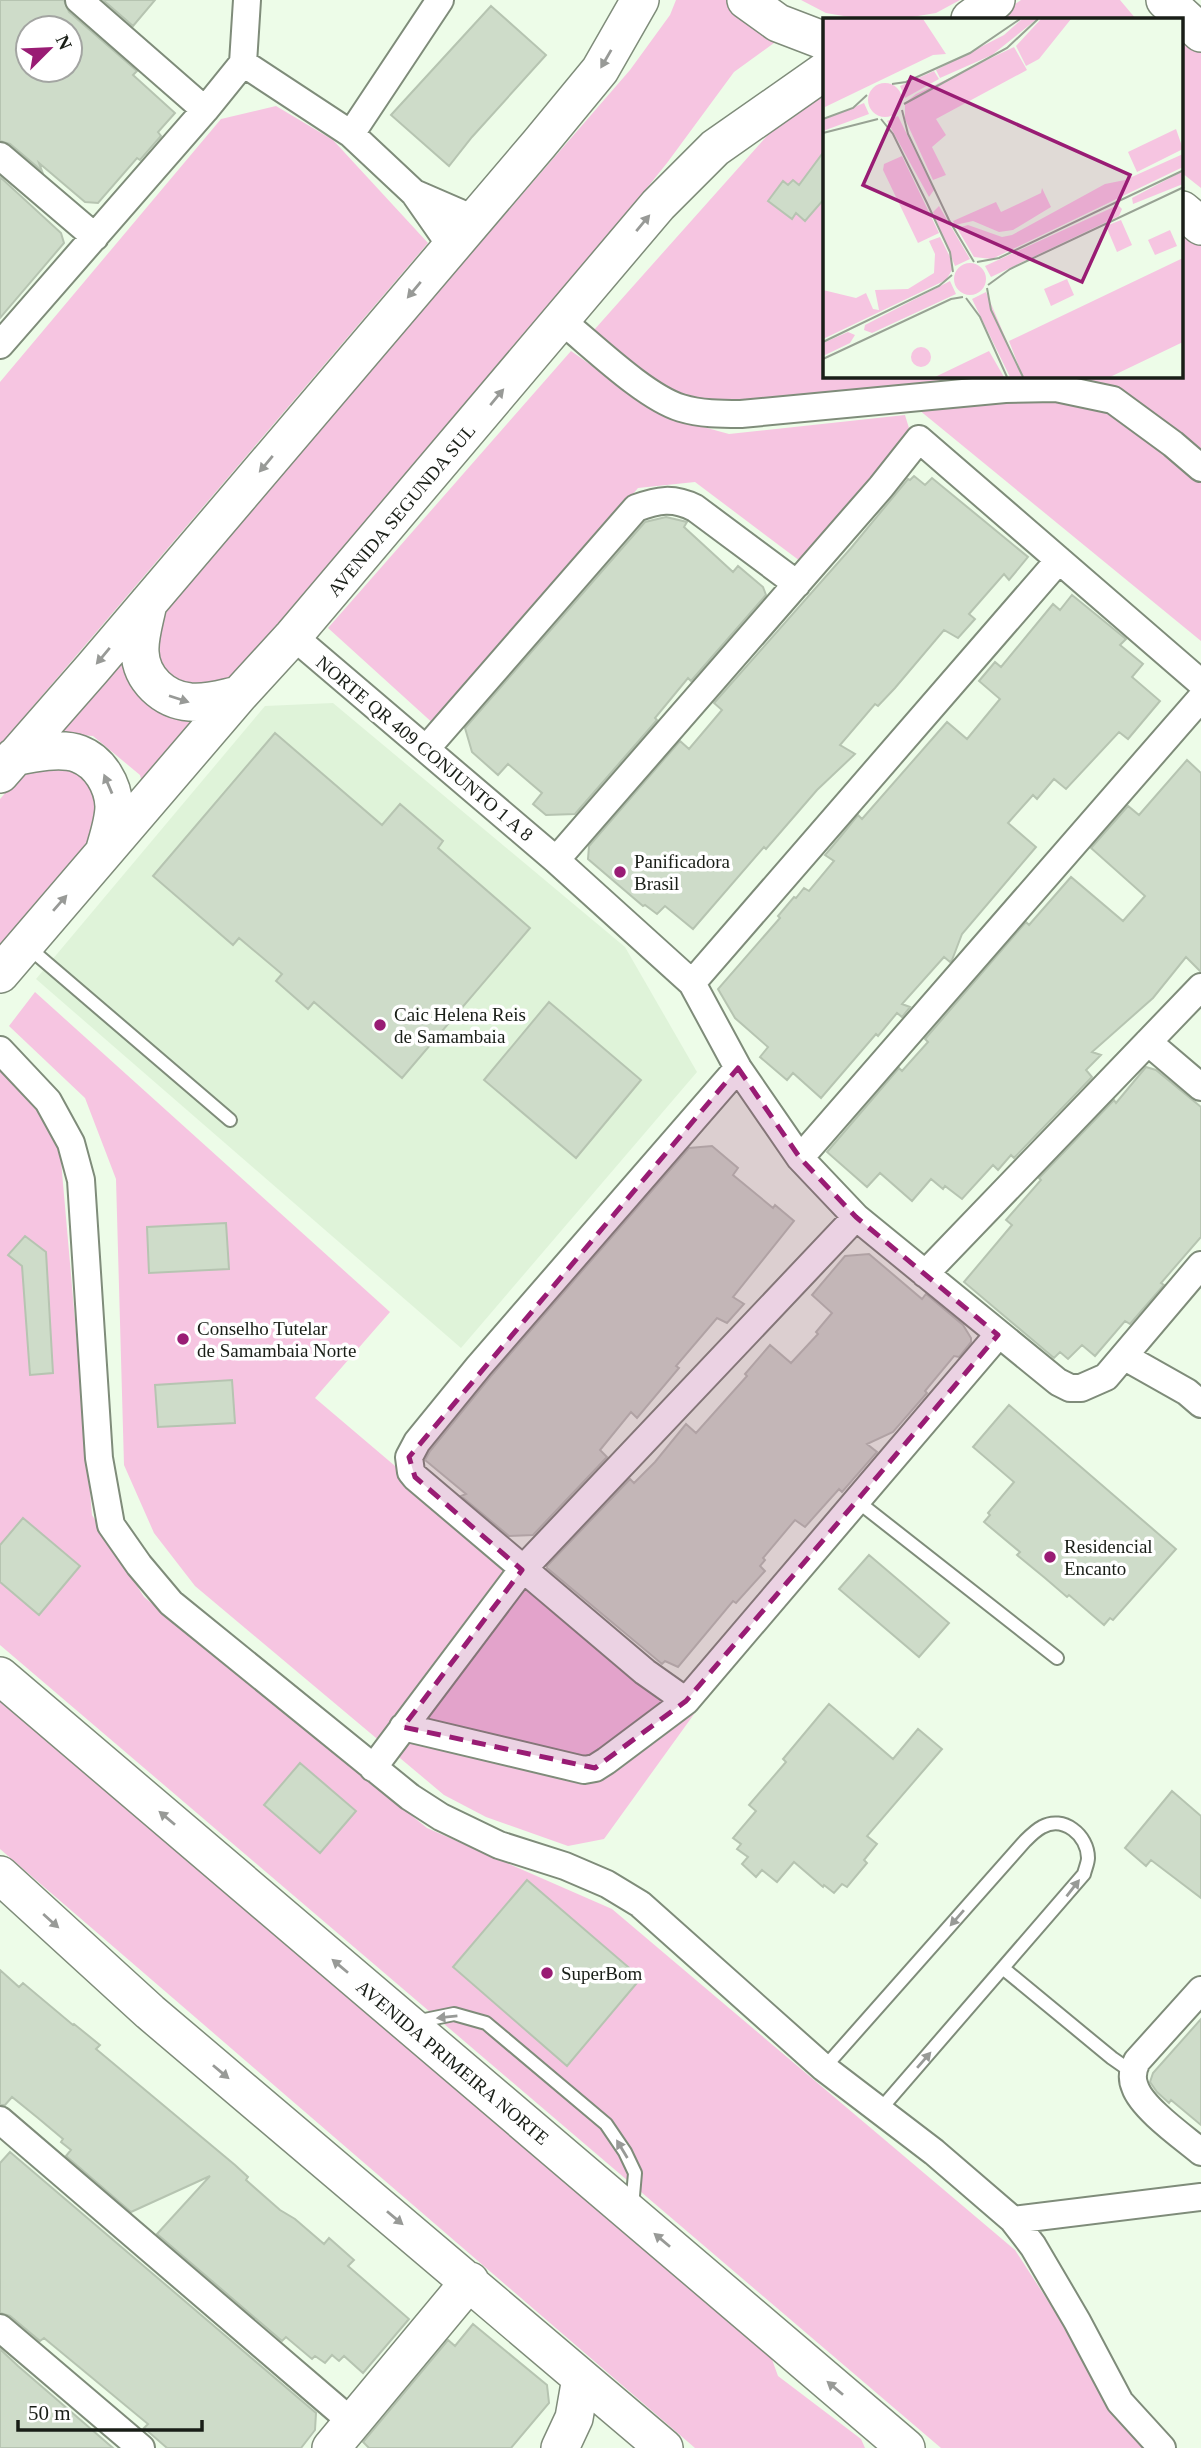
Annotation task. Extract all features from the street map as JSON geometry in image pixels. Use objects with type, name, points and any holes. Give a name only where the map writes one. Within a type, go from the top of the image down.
[{"type":"main road","points":[[7,766],[600,70],[640,0]]},
{"type":"main road","points":[[746,0],[778,23],[823,41]]},
{"type":"main road","points":[[971,18],[996,0]]},
{"type":"main road","points":[[1166,0],[1201,33]]},
{"type":"main road","name":"AVENIDA SEGUNDA SUL","points":[[0,974],[239,695],[293,636],[658,205],[716,148],[823,72]]},
{"type":"main road","points":[[1184,212],[1201,226]]},
{"type":"main road","points":[[148,602],[140,652],[149,681],[171,697],[192,703],[239,695]]},
{"type":"main road","points":[[7,766],[45,751],[79,754],[100,769],[111,787],[114,807],[105,850]]},
{"type":"main road","name":"AVENIDA PRIMEIRA NORTE","points":[[0,1676],[632,2214],[876,2434],[906,2448]]},
{"type":"main road","points":[[0,1875],[150,2012],[664,2448]]},
{"type":"main road","points":[[342,2435],[470,2281]]},
{"type":"main road","points":[[560,2448],[574,2418],[581,2378]]},
{"type":"main road","points":[[570,2448],[626,2415]]},
{"type":"street","points":[[79,0],[205,110]]},
{"type":"street","points":[[0,345],[243,63],[247,0]]},
{"type":"street","points":[[351,134],[440,0]]},
{"type":"street","points":[[243,63],[351,134],[414,193],[451,246]]},
{"type":"street","points":[[0,156],[95,237]]},
{"type":"street","points":[[414,193],[474,219]]},
{"type":"street","points":[[562,321],[649,391],[679,408],[703,413],[741,414],[1005,389],[1056,388],[1113,400],[1201,468]]},
{"type":"street","points":[[915,398],[919,439],[1201,683]]},
{"type":"street","points":[[556,860],[797,584],[919,439]]},
{"type":"street","points":[[426,749],[636,508],[655,501],[680,500],[695,508],[797,584]]},
{"type":"street","points":[[692,983],[1059,560]]},
{"type":"street","name":"NORTE QR 409 CONJUNTO 1 A 8","points":[[293,636],[556,860],[692,983],[738,1068],[800,1157],[856,1217],[1058,1382],[1070,1388],[1081,1388],[1106,1377],[1201,1265]]},
{"type":"street","points":[[800,1157],[1201,698]]},
{"type":"street","points":[[925,1274],[1201,987]]},
{"type":"street","points":[[1148,1042],[1201,1087]]},
{"type":"street","points":[[0,1050],[48,1101],[71,1143],[81,1180],[99,1458],[111,1525],[139,1565],[171,1603],[410,1797],[441,1817],[499,1845],[565,1866],[640,1904],[824,2068],[934,2152],[1013,2220],[1033,2246],[1120,2402],[1161,2448]]},
{"type":"street","points":[[686,1701],[645,1672],[522,1570],[415,1476],[409,1465],[409,1457],[417,1442],[479,1366],[738,1068]]},
{"type":"street","points":[[373,1768],[522,1570],[856,1217]]},
{"type":"street","points":[[403,1727],[584,1770],[595,1768],[606,1761],[686,1701],[998,1335]]},
{"type":"street","points":[[1125,1357],[1187,1392],[1201,1405]]},
{"type":"street","points":[[1201,1990],[1137,2061],[1132,2072],[1135,2088],[1152,2110],[1201,2152]]},
{"type":"street","points":[[0,2120],[342,2435]]},
{"type":"street","points":[[1013,2220],[1201,2197]]},
{"type":"street","points":[[0,2329],[141,2448]]},
{"type":"lane","points":[[25,943],[230,1120]]},
{"type":"lane","points":[[857,1501],[1057,1658]]},
{"type":"lane","points":[[824,2068],[1025,1841],[1043,1826],[1059,1822],[1074,1829],[1084,1840],[1088,1857],[1084,1874],[879,2111]]},
{"type":"lane","points":[[1004,1969],[1132,2072]]},
{"type":"lane","points":[[408,2023],[454,2014],[486,2023],[606,2124],[635,2173],[632,2214]]},
{"type":"highlighted area","points":[[738,1068],[800,1158],[856,1217],[998,1335],[686,1701],[595,1768],[403,1727],[522,1570],[415,1477],[409,1457]]},
{"type":"shaded area","points":[[676,0],[729,0],[785,35],[734,72],[667,163],[246,685],[193,693],[159,669],[161,611],[630,70],[670,15]]},
{"type":"shaded area","points":[[801,0],[960,0],[936,13],[906,18],[855,18],[826,13]]},
{"type":"shaded area","points":[[1021,0],[1120,0],[1135,18],[995,18]]},
{"type":"shaded area","points":[[1184,32],[1201,46],[1201,188],[1184,175]]},
{"type":"shaded area","points":[[823,90],[823,378],[1184,378],[1184,211],[1201,225],[1201,641],[913,405],[730,427],[578,348],[790,110]]},
{"type":"shaded area","points":[[276,106],[333,140],[428,243],[0,745],[0,382],[221,119]]},
{"type":"shaded area","points":[[571,351],[663,416],[729,434],[905,415],[915,448],[808,567],[695,482],[638,488],[436,726],[328,628]]},
{"type":"shaded area","points":[[130,640],[140,685],[223,715],[148,805],[140,775],[93,736],[54,733]]},
{"type":"shaded area","name":"Caic Helena Reis de Samambaia","points":[[333,703],[625,947],[697,1072],[461,1348],[36,979],[265,706]]},
{"type":"shaded area","points":[[35,759],[73,762],[114,799],[116,831],[0,968],[0,799]]},
{"type":"shaded area","points":[[35,992],[390,1312],[315,1398],[667,1697],[715,1685],[604,1839],[568,1846],[486,1817],[444,1795],[195,1586],[154,1533],[124,1465],[116,1179],[85,1098],[9,1026]]},
{"type":"shaded area","points":[[0,1064],[38,1102],[60,1149],[92,1515],[144,1597],[427,1828],[612,1909],[1015,2250],[1129,2426],[1152,2448],[941,2448],[0,1645]]},
{"type":"shaded area","points":[[0,1694],[766,2343],[778,2376],[861,2439],[865,2448],[695,2448],[0,1849]]},
{"type":"building","points":[[0,0],[64,0],[71,14],[14,14],[14,84],[84,84],[84,25],[137,71],[133,75],[175,113],[158,132],[161,136],[140,160],[137,158],[98,203],[85,202],[39,163],[42,171],[10,144],[0,141]]},
{"type":"building","points":[[103,0],[155,0],[133,26]]},
{"type":"building","points":[[491,6],[546,55],[449,166],[391,115]]},
{"type":"building","points":[[823,153],[823,200],[805,221],[796,213],[792,219],[768,201],[783,181],[788,185],[793,180],[799,185]]},
{"type":"building","points":[[0,177],[61,233],[64,243],[0,318]]},
{"type":"building","points":[[914,476],[925,485],[932,478],[1028,557],[1009,580],[1004,574],[969,614],[975,619],[958,638],[944,630],[895,688],[878,706],[875,704],[840,745],[855,754],[817,790],[766,849],[764,847],[693,929],[665,906],[657,914],[643,906],[588,859],[589,846],[680,741],[689,749],[722,710],[714,703],[908,479]]},
{"type":"building","points":[[666,517],[687,522],[684,527],[733,572],[738,566],[763,587],[766,595],[691,681],[688,678],[655,718],[657,720],[575,814],[546,815],[533,804],[542,793],[508,764],[498,775],[472,752],[465,728],[645,522]]},
{"type":"building","points":[[1072,595],[1126,639],[1120,645],[1143,664],[1132,677],[1160,701],[1128,739],[1119,732],[1066,789],[1054,779],[1037,799],[1033,795],[1008,823],[1036,847],[962,934],[952,960],[950,962],[944,957],[902,1004],[910,1007],[902,1017],[897,1013],[878,1036],[876,1034],[821,1098],[793,1073],[787,1080],[760,1057],[768,1047],[735,1018],[718,989],[780,918],[778,916],[794,897],[804,888],[809,891],[834,861],[825,855],[858,815],[862,819],[947,722],[967,739],[1000,699],[979,681],[995,662],[1001,667],[1053,604],[1060,610]]},
{"type":"building","points":[[275,733],[382,825],[400,804],[443,841],[438,848],[530,928],[402,1078],[314,1002],[308,1009],[276,981],[282,974],[239,938],[233,945],[153,876]]},
{"type":"building","points":[[1187,760],[1201,773],[1201,972],[1186,957],[1153,998],[1092,1052],[1101,1055],[1086,1070],[1092,1077],[1014,1158],[1011,1155],[998,1170],[993,1165],[962,1199],[931,1179],[912,1201],[880,1173],[867,1187],[827,1152],[899,1068],[902,1071],[928,1042],[925,1039],[1026,922],[1029,925],[1071,877],[1123,921],[1145,896],[1091,848],[1128,806],[1139,815]]},
{"type":"building","points":[[549,1002],[641,1080],[576,1158],[484,1080]]},
{"type":"building","points":[[1146,1067],[1156,1070],[1201,1107],[1201,1237],[1130,1324],[1125,1321],[1095,1356],[1082,1345],[1068,1359],[1060,1352],[1054,1358],[964,1282],[1012,1225],[1006,1220],[1041,1180],[1039,1178],[1114,1100],[1116,1103]]},
{"type":"building","points":[[712,1146],[738,1168],[733,1175],[773,1208],[775,1205],[794,1221],[733,1297],[744,1304],[727,1323],[717,1318],[637,1418],[631,1412],[600,1450],[607,1457],[533,1535],[509,1536],[461,1496],[466,1494],[425,1460],[491,1376],[689,1148]]},
{"type":"building","points":[[226,1223],[229,1269],[149,1273],[147,1227]]},
{"type":"building","points":[[25,1236],[46,1252],[53,1373],[30,1375],[22,1266],[8,1255]]},
{"type":"building","points":[[869,1254],[922,1299],[926,1294],[963,1325],[971,1342],[959,1357],[954,1356],[925,1391],[927,1393],[893,1432],[867,1444],[877,1452],[842,1492],[839,1489],[805,1527],[795,1520],[763,1558],[765,1560],[760,1566],[765,1571],[736,1603],[733,1601],[678,1667],[665,1661],[662,1664],[547,1566],[630,1479],[634,1483],[655,1462],[686,1424],[696,1433],[747,1376],[745,1374],[770,1345],[791,1363],[818,1334],[816,1332],[832,1313],[812,1295],[845,1256]]},
{"type":"building","points":[[232,1380],[235,1423],[158,1427],[155,1385]]},
{"type":"building","points":[[1009,1405],[1176,1549],[1113,1620],[1110,1618],[1104,1625],[1017,1555],[1020,1552],[984,1522],[990,1515],[988,1513],[1014,1482],[973,1447]]},
{"type":"building","points":[[23,1518],[80,1566],[39,1615],[0,1582],[0,1545]]},
{"type":"building","points":[[869,1555],[949,1623],[919,1657],[839,1589]]},
{"type":"building","points":[[829,1704],[893,1759],[918,1729],[942,1749],[867,1836],[877,1844],[864,1860],[867,1863],[847,1887],[842,1884],[834,1893],[794,1862],[777,1882],[762,1870],[756,1877],[742,1864],[748,1857],[737,1849],[741,1844],[733,1838],[756,1811],[749,1805],[786,1762],[783,1759]]},
{"type":"building","points":[[300,1763],[356,1811],[320,1853],[264,1805]]},
{"type":"building","points":[[1172,1791],[1201,1816],[1201,1898],[1151,1860],[1146,1866],[1125,1848]]},
{"type":"building","name":"SuperBom","points":[[527,1880],[641,1978],[567,2066],[453,1967]]},
{"type":"building","points":[[0,1970],[19,1987],[23,1983],[100,2045],[96,2049],[235,2165],[248,2177],[246,2180],[280,2210],[324,2244],[329,2238],[354,2260],[348,2266],[409,2319],[363,2373],[344,2356],[339,2361],[332,2355],[325,2363],[315,2356],[312,2359],[286,2337],[282,2341],[157,2234],[210,2176],[131,2212],[66,2156],[71,2150],[61,2142],[63,2139],[38,2118],[12,2097],[5,2105],[0,2105]]},
{"type":"building","points":[[1201,2019],[1201,2125],[1171,2100],[1169,2103],[1150,2082],[1153,2073]]},
{"type":"building","points":[[10,2152],[316,2413],[315,2430],[301,2448],[167,2448],[144,2428],[148,2424],[44,2338],[40,2341],[10,2316],[0,2313],[0,2163]]},
{"type":"building","points":[[473,2324],[547,2385],[549,2403],[511,2448],[369,2448],[363,2442],[448,2340],[455,2346]]},
{"type":"building","points":[[0,2349],[18,2366],[113,2448],[0,2448]]},
{"type":"place","name":"Panificadora Brasil","points":[[620,872]]},
{"type":"place","name":"Caic Helena Reis de Samambaia","points":[[380,1025]]},
{"type":"place","name":"Conselho Tutelar de Samambaia Norte","points":[[183,1339]]},
{"type":"place","name":"Residencial Encanto","points":[[1050,1557]]},
{"type":"place","name":"SuperBom","points":[[547,1973]]}]
